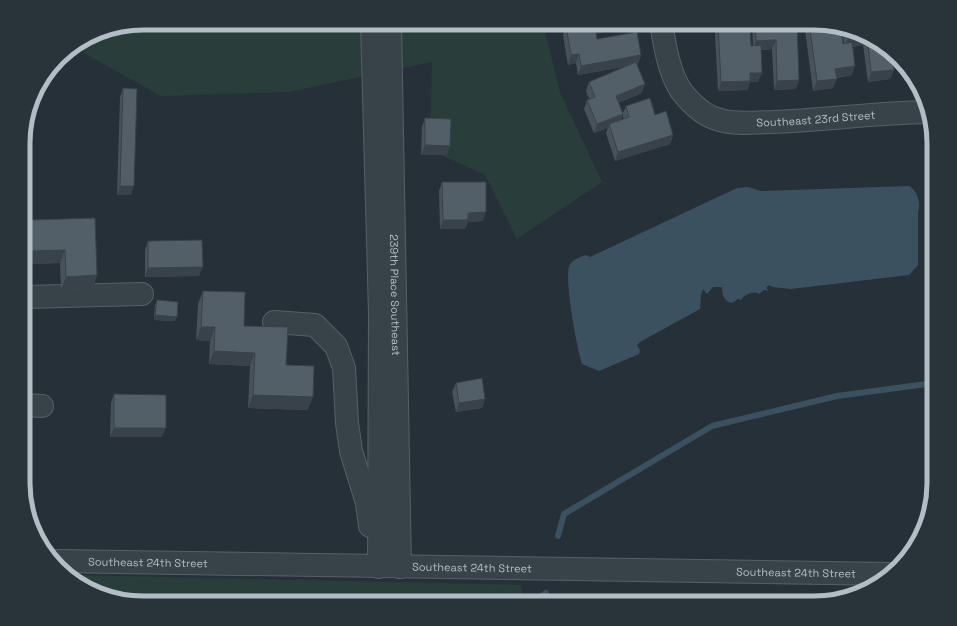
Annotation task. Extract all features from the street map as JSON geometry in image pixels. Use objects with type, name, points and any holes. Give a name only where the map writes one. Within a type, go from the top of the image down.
[{"type":"street","points":[[372,30],[380,314],[383,567]]},
{"type":"street","name":"239th Place Southeast","points":[[383,567],[390,30]]},
{"type":"street","name":"Southeast 23rd Street","points":[[663,30],[672,71],[686,98],[706,115],[722,121],[744,123],[812,121],[889,113],[922,112]]},
{"type":"street","points":[[30,297],[142,294]]},
{"type":"street","points":[[274,322],[314,325],[336,346],[344,368],[347,423],[351,452],[367,504],[370,527],[383,567]]},
{"type":"street","name":"Southeast 24th Street","points":[[61,561],[882,574]]},
{"type":"green space","points":[[143,30],[545,30],[560,92],[602,182],[517,239],[485,175],[430,150],[432,62],[289,92],[161,96],[84,53],[81,48],[107,36],[128,31]]},
{"type":"green space","points":[[78,575],[521,585],[523,596],[136,596],[107,590]]},
{"type":"water","points":[[909,186],[917,194],[919,209],[918,265],[909,275],[791,289],[773,287],[769,285],[766,288],[769,291],[764,290],[759,294],[749,294],[744,296],[741,300],[738,299],[732,303],[727,301],[724,297],[722,287],[713,287],[707,294],[703,289],[700,309],[640,342],[637,345],[640,350],[639,354],[599,371],[582,364],[574,328],[568,282],[568,271],[570,264],[577,258],[586,255],[590,257],[737,188],[748,187],[761,191]]},
{"type":"building","points":[[567,30],[595,30],[597,39],[637,32],[641,55],[581,66],[579,54],[571,55]]},
{"type":"building","points":[[718,30],[750,30],[751,46],[761,45],[762,73],[750,73],[750,81],[721,82]]},
{"type":"building","points":[[755,30],[797,30],[799,80],[777,81],[776,40],[756,41]]},
{"type":"building","points":[[810,30],[842,34],[843,44],[852,42],[855,66],[835,69],[837,79],[817,81]]},
{"type":"building","points":[[868,44],[883,53],[893,62],[894,70],[871,72]]},
{"type":"building","points":[[636,62],[645,84],[616,96],[623,114],[597,124],[587,100],[595,97],[589,82]]},
{"type":"building","points":[[123,88],[137,89],[134,186],[120,186]]},
{"type":"building","points":[[650,98],[655,115],[666,111],[673,135],[618,152],[609,124],[629,117],[626,106]]},
{"type":"building","points":[[425,118],[451,119],[450,146],[425,145]]},
{"type":"building","points":[[442,182],[486,182],[486,212],[468,213],[468,220],[443,220]]},
{"type":"building","points":[[95,218],[97,275],[66,277],[65,250],[31,251],[30,220]]},
{"type":"building","points":[[202,240],[203,267],[148,268],[148,241]]},
{"type":"building","points":[[203,291],[245,292],[244,326],[288,327],[286,365],[314,366],[313,397],[253,395],[255,353],[214,351],[215,327],[201,327]]},
{"type":"building","points":[[157,300],[178,302],[177,317],[155,315]]},
{"type":"building","points":[[482,378],[485,399],[459,403],[456,383]]},
{"type":"building","points":[[114,394],[166,395],[166,428],[114,428]]},
{"type":"waterway","points":[[558,536],[564,514],[712,426],[837,396],[927,384]]},
{"type":"waterway","points":[[542,596],[546,593]]}]
